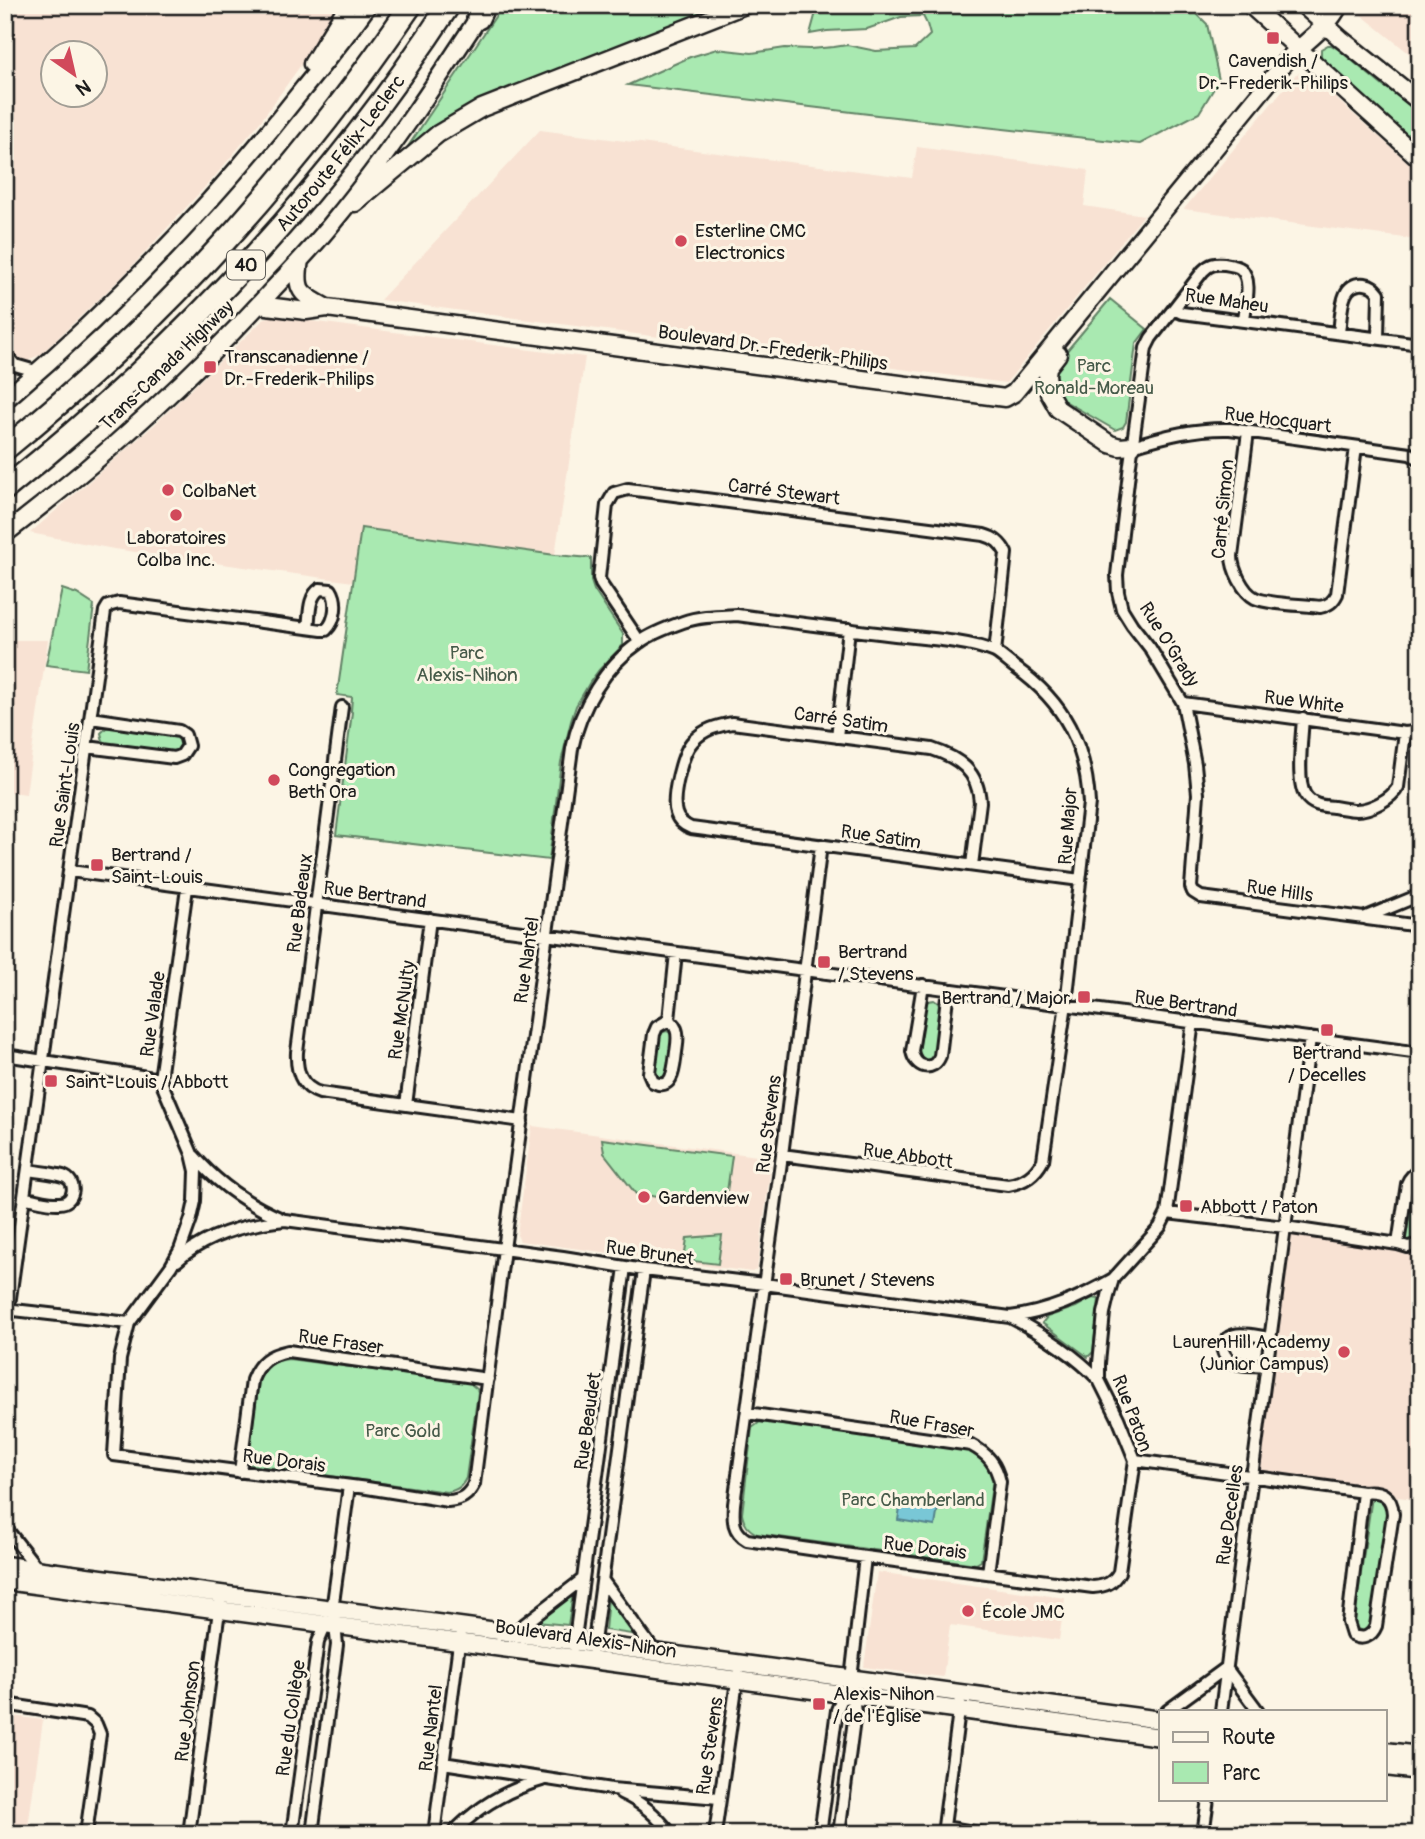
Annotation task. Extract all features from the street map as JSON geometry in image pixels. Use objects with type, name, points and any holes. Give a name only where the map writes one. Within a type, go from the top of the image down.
[{"type":"highway","name":"Autoroute Félix-Leclerc","points":[[5,449],[118,350],[211,256],[313,138],[368,67],[411,5]]},
{"type":"highway","name":"Autoroute Félix-Leclerc","points":[[5,489],[116,394],[170,344],[239,273],[350,142],[449,5]]},
{"type":"street","points":[[274,126],[348,5]]},
{"type":"street","points":[[11,395],[78,336],[214,198],[368,5]]},
{"type":"street","points":[[334,220],[430,140],[482,108],[746,5]]},
{"type":"street","points":[[1250,5],[1420,159]]},
{"type":"street","points":[[1303,5],[1322,16],[1420,102]]},
{"type":"street","name":"Boulevard Dr.-Frederik-Philips","points":[[327,308],[1002,399],[1009,397],[1322,16],[1334,15],[1339,5]]},
{"type":"street","name":"Trans-Canada Highway","points":[[5,534],[68,485],[147,416],[300,260],[416,112],[483,10]]},
{"type":"street","name":"Boulevard Dr.-Frederik-Philips","points":[[1132,446],[1110,444],[1061,412],[1049,393],[1047,373],[1050,364],[1132,262],[1140,240]]},
{"type":"street","points":[[300,260],[300,289],[308,299],[327,308]]},
{"type":"street","points":[[1174,309],[1203,271],[1218,263],[1238,267],[1243,271],[1246,278],[1244,320]]},
{"type":"street","points":[[1339,332],[1348,288],[1366,284],[1377,289],[1379,293],[1378,338]]},
{"type":"street","points":[[258,305],[306,311],[327,308]]},
{"type":"street","name":"Rue Maheu","points":[[1132,446],[1147,344],[1174,309],[1182,313],[1420,344]]},
{"type":"street","points":[[5,354],[15,365],[39,372]]},
{"type":"street","points":[[11,395],[15,365]]},
{"type":"street","name":"Rue Hocquart","points":[[1132,446],[1210,428],[1410,454],[1420,459]]},
{"type":"street","name":"Carré Simon","points":[[1248,432],[1232,566],[1249,594],[1261,600],[1320,607],[1328,606],[1334,601],[1356,447]]},
{"type":"street","name":"Rue O'Grady","points":[[1132,446],[1117,575],[1118,592],[1122,609],[1156,657],[1183,704],[1199,794],[1190,881],[1193,892]]},
{"type":"street","name":"Carré Stewart","points":[[640,642],[599,578],[607,505],[614,493],[628,488],[994,538],[1006,553],[995,652]]},
{"type":"street","name":"Rue Saint-Louis","points":[[5,1334],[105,611],[114,603],[308,628]]},
{"type":"street","name":"Rue Nantel","points":[[448,1501],[465,1497],[474,1484],[575,735],[585,709],[602,680],[640,642],[684,621],[737,615],[849,629]]},
{"type":"street","points":[[837,737],[849,629]]},
{"type":"street","name":"Rue Major","points":[[849,629],[952,642],[995,652],[1053,700],[1067,721],[1079,748],[1088,779],[1089,803],[1066,1004],[1043,1160],[1038,1170],[1029,1178]]},
{"type":"street","name":"Rue White","points":[[1183,704],[1405,733],[1420,729]]},
{"type":"street","name":"Rue Badeaux","points":[[342,707],[296,1062],[303,1083],[314,1091],[406,1105]]},
{"type":"street","points":[[87,747],[173,758],[182,755],[188,746],[185,734],[178,731],[91,718]]},
{"type":"street","points":[[1303,719],[1300,764],[1303,790],[1310,801],[1321,806],[1364,809],[1394,794],[1398,787],[1405,733]]},
{"type":"street","name":"Carré Satim","points":[[679,820],[675,804],[684,753],[702,733],[716,726],[732,723],[932,749],[949,755],[963,765],[971,774],[979,793],[972,865]]},
{"type":"street","name":"Rue Satim","points":[[679,820],[691,828],[1080,880]]},
{"type":"street","name":"Rue Stevens","points":[[737,1532],[734,1524],[734,1504],[821,845]]},
{"type":"street","name":"Rue Bertrand","points":[[69,871],[1420,1053]]},
{"type":"street","name":"Rue Valade","points":[[114,1455],[120,1359],[129,1323],[171,1266],[185,1239],[195,1201],[196,1171],[192,1154],[160,1079],[187,888]]},
{"type":"street","name":"Rue Hills","points":[[1193,892],[1201,897],[1420,926]]},
{"type":"street","name":"Rue Hills","points":[[1364,918],[1420,895]]},
{"type":"street","name":"Rue McNulty","points":[[406,1105],[430,919]]},
{"type":"street","points":[[669,1020],[661,1023],[654,1034],[649,1073],[653,1082],[659,1085],[670,1080],[678,1036],[669,1020],[676,953]]},
{"type":"street","points":[[923,985],[912,1051],[918,1064],[925,1066],[932,1065],[940,1056],[948,989]]},
{"type":"street","name":"Rue Paton","points":[[1110,1583],[1118,1572],[1135,1460],[1099,1380],[1104,1312],[1113,1279],[1160,1227],[1167,1213],[1193,1022]]},
{"type":"street","name":"Rue Decelles","points":[[1220,1710],[1310,1038]]},
{"type":"street","points":[[5,1055],[160,1079]]},
{"type":"street","points":[[406,1105],[522,1121]]},
{"type":"street","name":"Rue Brunet","points":[[192,1154],[219,1182],[260,1210],[285,1220]]},
{"type":"street","name":"Rue Abbott","points":[[782,1156],[998,1184],[1018,1183],[1029,1178]]},
{"type":"street","points":[[25,1198],[59,1203],[71,1197],[73,1189],[64,1176],[28,1170]]},
{"type":"street","points":[[1398,1244],[1407,1184],[1415,1173],[1420,1172]]},
{"type":"street","points":[[1167,1213],[1285,1227],[1408,1247],[1420,1244]]},
{"type":"street","name":"Rue Brunet","points":[[171,1266],[200,1243],[219,1235],[264,1222],[285,1220],[1010,1317],[1054,1307],[1113,1279]]},
{"type":"street","name":"Rue Beaudet","points":[[573,1649],[625,1267]]},
{"type":"street","name":"Rue Beaudet","points":[[593,1652],[644,1270]]},
{"type":"street","points":[[7,1309],[129,1323]]},
{"type":"street","name":"Rue Brunet","points":[[1010,1317],[1040,1332],[1072,1354],[1099,1380]]},
{"type":"street","points":[[1266,1366],[1231,1363],[1222,1347],[1224,1341],[1237,1334],[1270,1338]]},
{"type":"street","name":"Rue Fraser","points":[[240,1472],[252,1380],[256,1368],[276,1354],[288,1351],[488,1379]]},
{"type":"street","name":"Rue Fraser","points":[[747,1413],[971,1445],[982,1451],[997,1470],[1000,1482],[988,1573]]},
{"type":"street","name":"Rue Dorais","points":[[114,1455],[448,1501]]},
{"type":"street","points":[[1135,1460],[1363,1492],[1374,1491],[1385,1495],[1393,1514],[1376,1626],[1374,1632],[1362,1638],[1352,1634],[1348,1622],[1363,1492]]},
{"type":"street","name":"Rue du Collège","points":[[312,1834],[337,1645],[331,1619],[349,1486]]},
{"type":"street","points":[[5,1527],[37,1568]]},
{"type":"street","name":"Rue Dorais","points":[[737,1532],[754,1542],[1093,1587],[1110,1583]]},
{"type":"street","points":[[839,1834],[855,1712],[849,1689],[865,1557]]},
{"type":"street","name":"Boulevard Alexis-Nihon","points":[[5,1565],[37,1568],[220,1602],[331,1619],[573,1649],[849,1689],[1159,1717]]},
{"type":"street","points":[[513,1633],[583,1579]]},
{"type":"street","name":"Boulevard Alexis-Nihon","points":[[5,1581],[220,1602]]},
{"type":"street","points":[[603,1581],[655,1652]]},
{"type":"street","name":"Rue Johnson","points":[[189,1834],[220,1602]]},
{"type":"street","name":"Rue du Collège","points":[[292,1834],[318,1642],[331,1619]]},
{"type":"street","name":"Boulevard Alexis-Nihon","points":[[461,1634],[513,1633],[573,1649]]},
{"type":"street","name":"Rue Nantel","points":[[434,1834],[461,1634]]},
{"type":"street","name":"Boulevard Alexis-Nihon","points":[[593,1652],[655,1652],[738,1672]]},
{"type":"street","points":[[1170,1710],[1226,1668],[1257,1710]]},
{"type":"street","name":"Rue Stevens","points":[[715,1834],[738,1672]]},
{"type":"street","points":[[820,1834],[836,1710],[849,1689]]},
{"type":"street","points":[[961,1701],[943,1830],[985,1834]]},
{"type":"street","name":"Boulevard Alexis-Nihon","points":[[961,1701],[1159,1737]]},
{"type":"street","points":[[5,1704],[88,1717],[96,1724],[100,1734],[86,1834]]},
{"type":"street","points":[[1386,1751],[1420,1755]]},
{"type":"street","points":[[443,1763],[612,1789],[719,1798]]},
{"type":"street","points":[[1386,1767],[1420,1771]]},
{"type":"street","points":[[452,1834],[481,1806],[524,1785],[548,1779]]},
{"type":"street","points":[[612,1789],[638,1801],[653,1813],[671,1834]]},
{"type":"street","points":[[1203,1834],[1208,1800]]},
{"type":"shaded area","points":[[5,5],[339,5],[316,44],[260,122],[216,175],[124,275],[40,355],[32,358],[5,382]]},
{"type":"shaded area","points":[[1349,5],[1420,5],[1420,62]]},
{"type":"shaded area","points":[[1307,73],[1420,173],[1420,240],[1184,209],[1296,74]]},
{"type":"shaded area","points":[[540,130],[912,178],[917,147],[1088,170],[1084,206],[1144,215],[1006,383],[380,300]]},
{"type":"shaded area","points":[[271,316],[585,357],[555,555],[361,528],[353,582],[114,549],[30,533],[153,426],[264,319]]},
{"type":"shaded area","points":[[5,630],[12,640],[48,640],[26,794],[5,791]]},
{"type":"shaded area","name":"Gardenview","points":[[532,1126],[772,1158],[757,1269],[752,1272],[520,1241],[517,1235]]},
{"type":"shaded area","name":"LaurenHill Academy (Junior Campus)","points":[[1285,1227],[1420,1246],[1420,1500],[1251,1477]]},
{"type":"shaded area","name":"École JMC","points":[[877,1572],[1065,1598],[1059,1640],[950,1625],[943,1677],[864,1667]]},
{"type":"shaded area","points":[[5,1715],[43,1720],[27,1834],[5,1834]]},
{"type":"green space","points":[[503,5],[731,5],[556,72],[410,150],[407,148]]},
{"type":"green space","points":[[818,5],[1188,5],[1207,24],[1219,80],[1199,113],[1140,144],[628,85],[690,57],[717,49],[752,53],[785,48],[810,49],[847,45],[876,51],[915,49],[930,35],[923,16],[901,17],[867,29],[810,34]]},
{"type":"green space","points":[[1328,45],[1338,49],[1384,87],[1420,108],[1420,148],[1321,58],[1321,49]]},
{"type":"green space","name":"Parc Ronald-Moreau","points":[[1110,299],[1147,329],[1136,344],[1126,422],[1123,427],[1115,430],[1063,400],[1053,386],[1055,365]]},
{"type":"green space","name":"Parc Alexis-Nihon","points":[[361,528],[591,558],[591,581],[594,590],[623,634],[623,645],[599,670],[576,706],[561,762],[549,860],[336,835],[352,712],[352,697],[337,695]]},
{"type":"green space","points":[[62,589],[77,594],[94,605],[86,670],[46,665]]},
{"type":"green space","points":[[111,727],[175,735],[180,740],[180,747],[170,752],[109,744],[103,741],[101,733]]},
{"type":"green space","points":[[934,1000],[940,1008],[934,1054],[931,1059],[925,1060],[920,1057],[919,1052],[925,1006],[928,1001]]},
{"type":"green space","points":[[667,1031],[672,1037],[667,1074],[661,1077],[655,1073],[660,1036]]},
{"type":"green space","points":[[602,1139],[732,1156],[725,1206],[636,1194],[604,1153]]},
{"type":"green space","points":[[1420,1180],[1420,1238],[1408,1243],[1405,1239],[1413,1186]]},
{"type":"green space","points":[[722,1235],[718,1264],[684,1260],[687,1238]]},
{"type":"green space","points":[[1092,1298],[1099,1299],[1093,1352],[1088,1357],[1042,1323],[1047,1317]]},
{"type":"green space","name":"Parc Gold","points":[[289,1359],[472,1383],[478,1392],[463,1484],[447,1492],[251,1465],[248,1460],[259,1381],[271,1365]]},
{"type":"green space","name":"Parc Chamberland","points":[[760,1422],[965,1449],[975,1455],[986,1465],[993,1479],[981,1561],[976,1564],[757,1534],[745,1524],[742,1514],[752,1428]]},
{"type":"green space","points":[[1372,1496],[1384,1503],[1387,1516],[1372,1624],[1363,1631],[1357,1629],[1354,1622]]},
{"type":"green space","points":[[572,1594],[568,1625],[536,1622]]},
{"type":"green space","points":[[608,1598],[610,1599],[637,1635],[605,1630]]},
{"type":"water","points":[[901,1502],[938,1507],[935,1526],[898,1520]]},
{"type":"place","name":"Cavendish / Dr.-Frederik-Philips","points":[[1273,38]]},
{"type":"place","name":"Esterline CMC Electronics","points":[[681,241]]},
{"type":"place","name":"Transcanadienne / Dr.-Frederik-Philips","points":[[210,367]]},
{"type":"place","name":"ColbaNet","points":[[168,490]]},
{"type":"place","name":"Laboratoires Colba Inc.","points":[[176,515]]},
{"type":"place","name":"Congregation Beth Ora","points":[[274,780]]},
{"type":"place","name":"Bertrand / Saint-Louis","points":[[97,865]]},
{"type":"place","name":"Bertrand / Stevens","points":[[824,962]]},
{"type":"place","name":"Bertrand / Major","points":[[1084,997]]},
{"type":"place","name":"Bertrand / Decelles","points":[[1327,1030]]},
{"type":"place","name":"Saint-Louis / Abbott","points":[[51,1081]]},
{"type":"place","name":"Gardenview","points":[[644,1197]]},
{"type":"place","name":"Abbott / Paton","points":[[1186,1206]]},
{"type":"place","name":"Brunet / Stevens","points":[[786,1279]]},
{"type":"place","name":"LaurenHill Academy (Junior Campus)","points":[[1344,1352]]},
{"type":"place","name":"École JMC","points":[[968,1611]]},
{"type":"place","name":"Alexis-Nihon / de l'Église","points":[[819,1704]]}]
